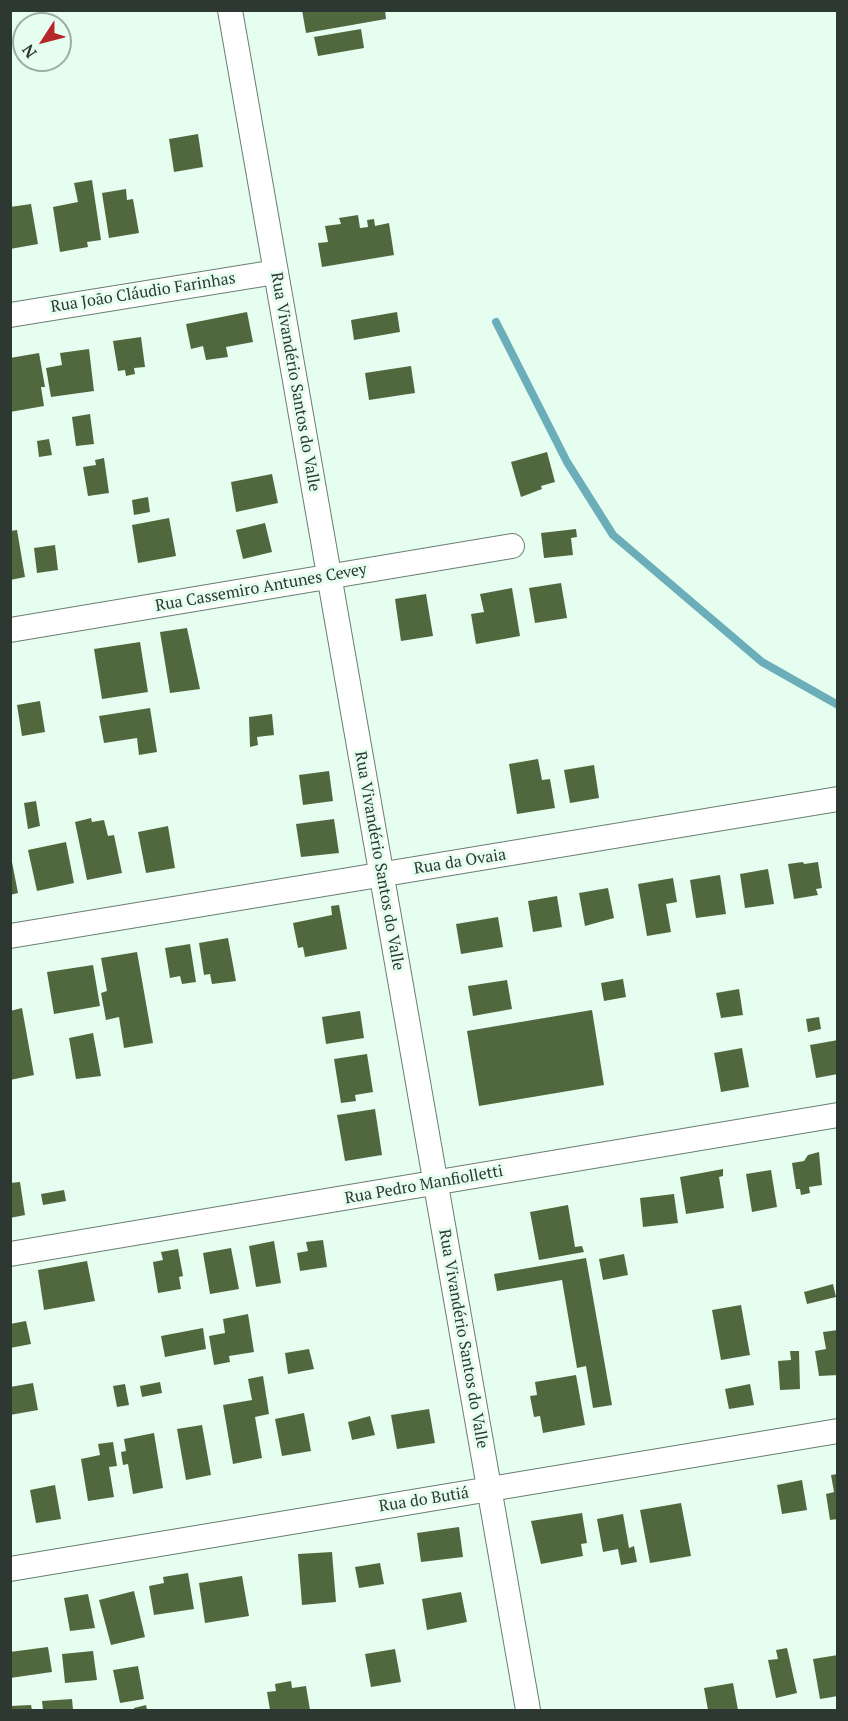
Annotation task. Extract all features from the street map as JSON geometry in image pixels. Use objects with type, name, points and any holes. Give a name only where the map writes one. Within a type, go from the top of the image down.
[{"type":"street","name":"Rua Vivandério Santos do Valle","points":[[230,10],[528,1710]]},
{"type":"street","name":"Rua João Cláudio Farinhas","points":[[10,315],[276,272]]},
{"type":"street","name":"Rua Cassemiro Antunes Cevey","points":[[10,630],[512,546]]},
{"type":"street","name":"Rua da Ovaia","points":[[10,936],[837,799]]},
{"type":"street","name":"Rua Pedro Manfiolletti","points":[[10,1254],[837,1115]]},
{"type":"street","name":"Rua do Butiá","points":[[10,1569],[837,1431]]},
{"type":"building","points":[[302,10],[385,10],[386,19],[306,33]]},
{"type":"building","points":[[361,29],[364,48],[318,56],[314,37]]},
{"type":"building","points":[[198,134],[203,167],[174,172],[169,139]]},
{"type":"building","points":[[92,180],[101,240],[87,242],[88,247],[60,252],[53,207],[78,202],[74,183]]},
{"type":"building","points":[[126,189],[127,200],[133,199],[139,233],[109,238],[102,193]]},
{"type":"building","points":[[31,204],[38,244],[10,249],[10,207]]},
{"type":"building","points":[[358,215],[360,228],[368,227],[367,220],[374,219],[375,226],[389,223],[394,255],[322,267],[318,243],[328,242],[325,226],[341,224],[339,218]]},
{"type":"building","points":[[247,312],[253,342],[226,347],[228,357],[206,360],[203,346],[191,349],[186,324]]},
{"type":"building","points":[[397,312],[400,332],[354,340],[351,320]]},
{"type":"building","points":[[141,337],[145,367],[134,368],[135,374],[126,376],[125,370],[118,371],[113,341]]},
{"type":"building","points":[[89,349],[94,391],[51,397],[46,368],[62,365],[60,353]]},
{"type":"building","points":[[39,353],[45,387],[41,387],[44,406],[10,412],[10,358]]},
{"type":"building","points":[[411,366],[415,393],[369,400],[365,373]]},
{"type":"building","points":[[90,414],[94,444],[76,446],[72,417]]},
{"type":"building","points":[[49,439],[52,455],[39,457],[37,441]]},
{"type":"building","points":[[547,452],[555,482],[541,486],[542,489],[521,497],[511,462]]},
{"type":"building","points":[[104,458],[109,493],[88,496],[83,467],[96,465],[95,460]]},
{"type":"building","points":[[272,474],[278,503],[236,512],[231,482]]},
{"type":"building","points":[[148,497],[150,512],[134,515],[132,500]]},
{"type":"building","points":[[169,518],[176,556],[138,563],[132,525]]},
{"type":"building","points":[[265,523],[272,552],[243,559],[236,530]]},
{"type":"building","points":[[576,529],[577,537],[571,538],[573,555],[544,558],[541,533]]},
{"type":"building","points":[[17,530],[25,577],[10,580],[10,531]]},
{"type":"building","points":[[55,545],[58,570],[37,573],[34,548]]},
{"type":"building","points":[[561,583],[567,618],[535,623],[529,588]]},
{"type":"building","points":[[512,588],[520,636],[476,644],[471,614],[484,612],[480,594]]},
{"type":"building","points":[[426,594],[433,636],[401,641],[395,599]]},
{"type":"building","points":[[187,628],[200,689],[170,693],[160,632]]},
{"type":"building","points":[[140,642],[148,692],[102,699],[94,649]]},
{"type":"building","points":[[40,701],[45,732],[22,736],[17,705]]},
{"type":"building","points":[[150,708],[157,752],[139,755],[137,738],[104,743],[99,716]]},
{"type":"building","points":[[272,714],[274,735],[257,737],[258,745],[250,747],[249,717]]},
{"type":"building","points":[[538,759],[542,780],[550,779],[555,808],[517,814],[509,764]]},
{"type":"building","points":[[594,765],[599,798],[570,803],[564,770]]},
{"type":"building","points":[[329,771],[333,801],[303,805],[299,775]]},
{"type":"building","points":[[36,801],[40,826],[28,829],[24,803]]},
{"type":"building","points":[[91,818],[92,822],[104,820],[108,836],[114,835],[122,873],[87,880],[75,822]]},
{"type":"building","points":[[334,819],[339,853],[301,857],[296,824]]},
{"type":"building","points":[[168,826],[175,868],[146,873],[138,832]]},
{"type":"building","points":[[66,842],[74,883],[37,891],[28,850]]},
{"type":"building","points":[[12,862],[18,893],[10,895],[10,863]]},
{"type":"building","points":[[803,862],[804,864],[818,862],[822,888],[816,889],[818,895],[794,899],[788,864]]},
{"type":"building","points":[[768,869],[774,904],[745,908],[740,874]]},
{"type":"building","points":[[720,875],[726,914],[696,918],[690,880]]},
{"type":"building","points":[[673,878],[677,902],[666,904],[671,932],[647,936],[638,884]]},
{"type":"building","points":[[608,888],[614,918],[585,926],[579,893]]},
{"type":"building","points":[[557,896],[562,927],[533,932],[528,901]]},
{"type":"building","points":[[339,905],[347,949],[305,957],[303,947],[298,948],[293,923],[332,915],[331,906]]},
{"type":"building","points":[[498,917],[503,947],[461,954],[456,924]]},
{"type":"building","points":[[228,938],[236,981],[212,984],[210,974],[204,975],[199,943]]},
{"type":"building","points":[[190,944],[196,982],[182,984],[180,976],[170,978],[165,948]]},
{"type":"building","points":[[137,952],[153,1043],[124,1048],[119,1017],[106,1020],[101,993],[107,991],[101,958]]},
{"type":"building","points":[[93,965],[100,1006],[54,1014],[47,972]]},
{"type":"building","points":[[623,979],[626,997],[604,1001],[601,983]]},
{"type":"building","points":[[507,980],[512,1009],[473,1016],[468,986]]},
{"type":"building","points":[[739,989],[743,1015],[721,1018],[716,993]]},
{"type":"building","points":[[22,1008],[34,1075],[10,1080],[10,1011]]},
{"type":"building","points":[[592,1010],[604,1085],[479,1106],[467,1031]]},
{"type":"building","points":[[360,1011],[364,1038],[326,1044],[322,1017]]},
{"type":"building","points":[[819,1017],[821,1029],[808,1032],[806,1019]]},
{"type":"building","points":[[93,1033],[101,1076],[76,1079],[69,1038]]},
{"type":"building","points":[[838,1040],[838,1074],[816,1078],[810,1045]]},
{"type":"building","points":[[742,1048],[749,1087],[721,1092],[714,1053]]},
{"type":"building","points":[[367,1054],[373,1092],[355,1095],[356,1101],[341,1103],[334,1059]]},
{"type":"building","points":[[375,1109],[382,1155],[345,1161],[337,1115]]},
{"type":"building","points":[[819,1152],[822,1185],[809,1187],[810,1193],[801,1195],[800,1189],[796,1189],[792,1163],[804,1161],[808,1155]]},
{"type":"building","points":[[723,1169],[723,1176],[719,1177],[724,1208],[686,1214],[680,1177]]},
{"type":"building","points":[[771,1170],[777,1207],[752,1212],[746,1174]]},
{"type":"building","points":[[20,1182],[25,1215],[10,1218],[10,1183]]},
{"type":"building","points":[[64,1190],[66,1201],[43,1205],[41,1194]]},
{"type":"building","points":[[674,1194],[678,1223],[643,1227],[640,1198]]},
{"type":"building","points":[[568,1205],[575,1247],[582,1246],[584,1252],[539,1260],[530,1212]]},
{"type":"building","points":[[323,1240],[327,1267],[300,1271],[297,1253],[308,1251],[306,1242]]},
{"type":"building","points":[[274,1241],[281,1283],[256,1287],[249,1246]]},
{"type":"building","points":[[231,1248],[239,1289],[210,1294],[203,1253]]},
{"type":"building","points":[[178,1249],[183,1276],[179,1277],[181,1289],[158,1293],[153,1262],[163,1260],[161,1252]]},
{"type":"building","points":[[624,1254],[628,1275],[603,1280],[599,1259]]},
{"type":"building","points":[[586,1258],[612,1405],[593,1408],[586,1366],[577,1368],[562,1280],[497,1291],[494,1274]]},
{"type":"building","points":[[87,1261],[95,1301],[44,1310],[38,1270]]},
{"type":"building","points":[[833,1284],[836,1297],[807,1304],[804,1292]]},
{"type":"building","points":[[741,1305],[750,1355],[721,1360],[712,1310]]},
{"type":"building","points":[[248,1314],[254,1352],[229,1356],[230,1362],[214,1365],[209,1336],[225,1333],[223,1319]]},
{"type":"building","points":[[26,1321],[31,1344],[10,1348],[10,1324]]},
{"type":"building","points":[[203,1328],[206,1349],[165,1357],[161,1336]]},
{"type":"building","points":[[838,1330],[838,1375],[819,1376],[815,1351],[826,1349],[823,1332]]},
{"type":"building","points":[[309,1349],[314,1369],[288,1374],[285,1353]]},
{"type":"building","points":[[790,1351],[799,1351],[800,1389],[780,1390],[778,1361],[791,1360]]},
{"type":"building","points":[[576,1375],[585,1425],[543,1433],[540,1416],[534,1417],[530,1396],[537,1395],[535,1382]]},
{"type":"building","points":[[263,1376],[269,1414],[255,1417],[262,1458],[233,1464],[223,1405],[252,1400],[248,1379]]},
{"type":"building","points":[[160,1382],[162,1393],[142,1397],[140,1386]]},
{"type":"building","points":[[33,1383],[38,1410],[10,1415],[10,1387]]},
{"type":"building","points":[[125,1384],[129,1405],[117,1407],[113,1386]]},
{"type":"building","points":[[750,1384],[754,1405],[729,1409],[725,1389]]},
{"type":"building","points":[[429,1409],[435,1443],[397,1449],[391,1415]]},
{"type":"building","points":[[304,1413],[311,1451],[282,1456],[275,1419]]},
{"type":"building","points":[[370,1416],[375,1435],[352,1440],[348,1422]]},
{"type":"building","points":[[202,1425],[211,1475],[186,1480],[177,1429]]},
{"type":"building","points":[[154,1433],[163,1488],[133,1494],[128,1464],[123,1465],[121,1452],[126,1451],[124,1439]]},
{"type":"building","points":[[113,1442],[117,1466],[109,1467],[114,1497],[88,1501],[81,1459],[100,1455],[98,1444]]},
{"type":"building","points":[[838,1474],[838,1519],[830,1520],[826,1494],[834,1492],[831,1475]]},
{"type":"building","points":[[802,1480],[807,1510],[782,1514],[777,1485]]},
{"type":"building","points":[[55,1485],[61,1519],[36,1523],[30,1490]]},
{"type":"building","points":[[681,1503],[691,1556],[650,1563],[640,1510]]},
{"type":"building","points":[[582,1513],[587,1543],[581,1544],[583,1556],[541,1564],[531,1521]]},
{"type":"building","points":[[623,1514],[629,1548],[634,1546],[637,1562],[621,1565],[618,1549],[603,1552],[597,1519]]},
{"type":"building","points":[[459,1527],[463,1557],[421,1562],[417,1533]]},
{"type":"building","points":[[332,1552],[336,1602],[302,1605],[298,1554]]},
{"type":"building","points":[[380,1563],[384,1584],[359,1588],[355,1567]]},
{"type":"building","points":[[188,1573],[194,1609],[154,1615],[149,1586],[164,1583],[163,1577]]},
{"type":"building","points":[[242,1576],[249,1616],[205,1623],[199,1583]]},
{"type":"building","points":[[134,1591],[145,1637],[111,1645],[99,1600]]},
{"type":"building","points":[[461,1592],[467,1622],[427,1630],[422,1599]]},
{"type":"building","points":[[88,1594],[95,1628],[70,1631],[64,1598]]},
{"type":"building","points":[[48,1647],[52,1672],[10,1678],[10,1652]]},
{"type":"building","points":[[787,1648],[797,1693],[776,1698],[768,1660],[778,1659],[776,1650]]},
{"type":"building","points":[[395,1649],[401,1682],[371,1687],[365,1654]]},
{"type":"building","points":[[93,1651],[97,1680],[65,1683],[62,1654]]},
{"type":"building","points":[[838,1655],[838,1696],[820,1699],[813,1659]]},
{"type":"building","points":[[138,1666],[144,1699],[120,1703],[113,1670]]},
{"type":"building","points":[[291,1681],[292,1688],[306,1686],[310,1710],[270,1710],[267,1692],[276,1691],[275,1684]]},
{"type":"building","points":[[733,1683],[738,1710],[708,1710],[704,1688]]},
{"type":"building","points":[[72,1699],[73,1710],[43,1710],[42,1701]]},
{"type":"building","points":[[31,1705],[32,1710],[10,1710],[10,1706]]},
{"type":"building","points":[[146,1705],[147,1710],[134,1710],[134,1708]]},
{"type":"waterway","points":[[496,322],[567,462],[613,535],[762,662],[838,705]]}]
